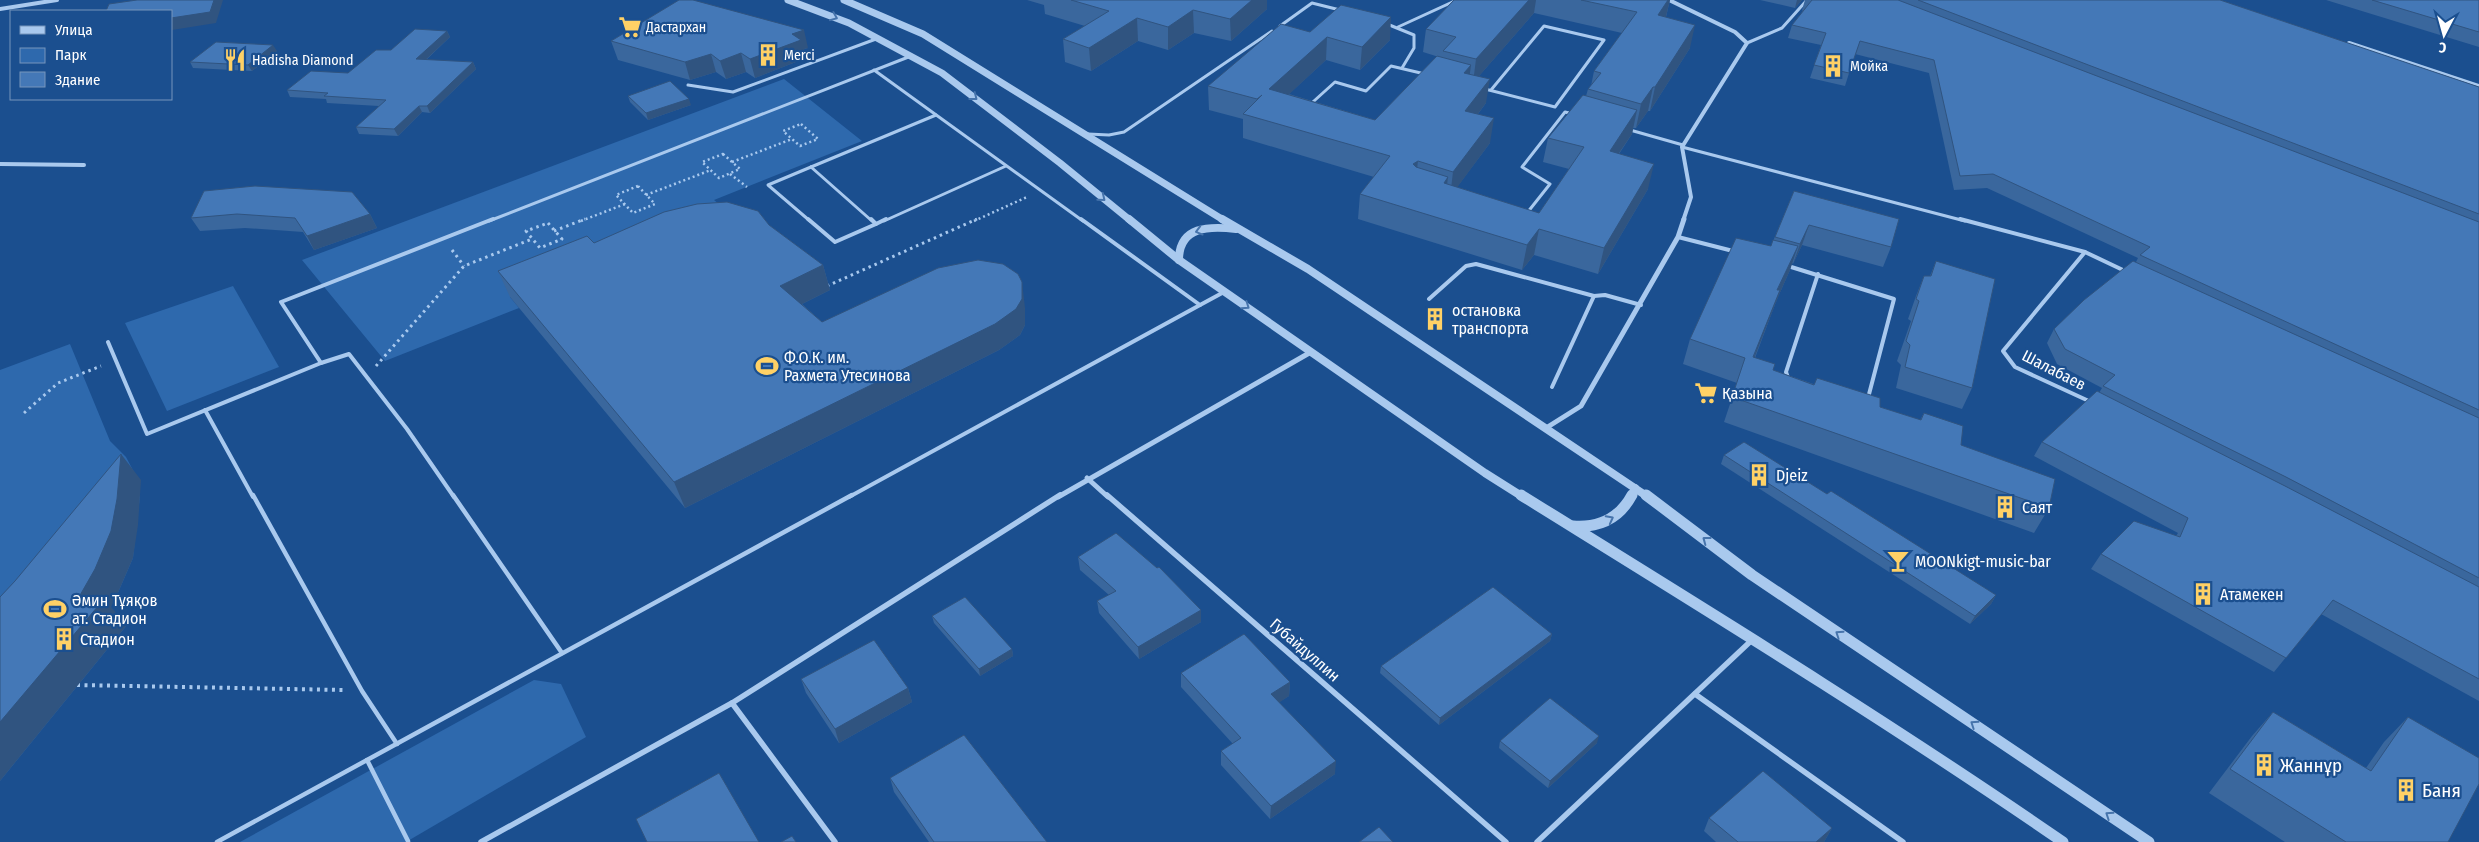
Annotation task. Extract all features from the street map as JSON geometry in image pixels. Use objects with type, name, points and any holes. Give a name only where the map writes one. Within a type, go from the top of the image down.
[{"type":"street","points":[[0,9],[57,0]]},
{"type":"street","points":[[788,0],[804,2],[849,23],[942,73],[1060,163],[1179,260],[1484,473],[1753,639],[1986,789],[2062,842]]},
{"type":"street","points":[[844,0],[923,34],[1238,229],[1308,270],[1635,488],[1752,575],[2149,842]]},
{"type":"street","points":[[1546,428],[1581,406],[1641,305],[1678,237],[1691,197],[1682,146],[1747,43],[1735,32],[1669,0]]},
{"type":"street","points":[[2347,43],[2479,86]]},
{"type":"street","points":[[0,164],[84,165]]},
{"type":"street","points":[[1179,260],[1180,245],[1190,233],[1206,228],[1238,229]]},
{"type":"street","points":[[481,842],[732,703],[1087,478],[1311,352]]},
{"type":"street","name":"Губайдуллин","points":[[1087,478],[1506,842]]},
{"type":"street","points":[[1570,526],[1591,526],[1614,518],[1629,503],[1635,488]]},
{"type":"street","points":[[1537,842],[1753,639]]},
{"type":"street","points":[[1695,694],[1903,842]]},
{"type":"street","points":[[732,703],[835,842]]},
{"type":"lane","points":[[1398,27],[1458,0]]},
{"type":"lane","points":[[1747,43],[1774,35],[1793,18],[1808,0]]},
{"type":"lane","points":[[1084,134],[1109,135],[1132,127],[1240,55],[1311,1],[1341,11]]},
{"type":"lane","points":[[1379,22],[1398,27],[1414,35],[1416,41],[1412,52],[1402,68]]},
{"type":"lane","points":[[1491,90],[1544,26],[1604,40],[1555,107]]},
{"type":"lane","points":[[688,86],[733,92],[878,38]]},
{"type":"lane","points":[[321,362],[281,302],[911,56]]},
{"type":"lane","points":[[1425,74],[1368,132],[1304,110],[1335,82],[1366,91],[1390,66],[1402,68],[1425,74],[1434,77]]},
{"type":"lane","points":[[874,70],[1200,305]]},
{"type":"lane","points":[[1477,87],[1555,107],[1574,114]]},
{"type":"lane","points":[[1527,214],[1550,184],[1522,167],[1566,112]]},
{"type":"lane","points":[[936,115],[768,185],[835,242],[1006,166]]},
{"type":"lane","points":[[1629,130],[1682,146],[2085,252],[2130,273]]},
{"type":"lane","points":[[811,167],[876,224]]},
{"type":"lane","points":[[1678,237],[1734,252]]},
{"type":"lane","name":"Шалабаев","points":[[2085,252],[2003,351],[2015,367],[2096,405]]},
{"type":"lane","points":[[1429,299],[1466,266],[1476,264],[1594,296],[1605,295],[1641,305]]},
{"type":"lane","points":[[1781,264],[1894,299],[1867,401]]},
{"type":"lane","points":[[1788,380],[1786,372],[1818,274]]},
{"type":"lane","points":[[218,842],[1226,291]]},
{"type":"lane","points":[[1552,387],[1594,296]]},
{"type":"lane","points":[[108,342],[147,434],[321,362],[349,354],[407,429],[562,653]]},
{"type":"lane","points":[[205,410],[362,691],[397,744]]},
{"type":"lane","points":[[367,760],[408,841]]},
{"type":"path","points":[[801,124],[818,139],[800,146],[792,139],[783,130],[801,124]]},
{"type":"path","points":[[732,162],[792,139]]},
{"type":"path","points":[[723,154],[740,170],[719,178],[711,170],[702,162],[723,154]]},
{"type":"path","points":[[646,195],[711,170]]},
{"type":"path","points":[[730,174],[748,187]]},
{"type":"path","points":[[638,186],[655,204],[633,213],[624,204],[616,195],[638,186]]},
{"type":"path","points":[[825,286],[1041,191]]},
{"type":"path","points":[[554,231],[624,204]]},
{"type":"path","points":[[548,223],[554,231],[562,239],[540,248],[526,231],[548,223]]},
{"type":"path","points":[[367,377],[464,266],[532,239]]},
{"type":"path","points":[[24,413],[58,383],[116,360]]},
{"type":"path","points":[[77,685],[362,691]]},
{"type":"green space","points":[[784,79],[862,141],[714,200],[733,216],[510,297],[519,308],[385,361],[302,260]]},
{"type":"green space","points":[[233,286],[279,367],[167,411],[125,323]]},
{"type":"green space","name":"Әмин Тұяқов ат. Стадион","points":[[70,344],[110,441],[126,457],[135,474],[140,496],[133,558],[117,595],[102,622],[127,625],[0,781],[0,370]]},
{"type":"green space","points":[[534,680],[561,684],[586,737],[406,842],[240,842]]},
{"type":"building","points":[[137,0],[214,0],[210,12],[172,18],[172,10],[106,10],[109,4]]},
{"type":"building","points":[[679,0],[693,0],[804,30],[792,34],[801,40],[750,59],[741,53],[720,61],[711,54],[685,62],[611,41]]},
{"type":"building","points":[[1071,0],[1252,0],[1230,19],[1193,10],[1168,27],[1137,18],[1089,48],[1063,39],[1109,11]]},
{"type":"building","points":[[1454,0],[1529,0],[1476,59],[1443,51],[1456,37],[1426,29]]},
{"type":"building","points":[[1581,0],[1668,0],[1658,15],[1695,25],[1655,87],[1653,87],[1641,104],[1588,89],[1601,73],[1594,71],[1637,12]]},
{"type":"building","points":[[1812,0],[1898,0],[2479,222],[2479,410],[2140,255],[2150,247],[1993,174],[1960,176],[1934,60],[1860,41],[1849,73],[1814,65],[1826,33],[1792,25]]},
{"type":"building","points":[[1918,0],[2220,0],[2479,87],[2479,214]]},
{"type":"building","points":[[2372,0],[2479,0],[2479,32]]},
{"type":"building","points":[[1341,5],[1391,17],[1362,47],[1327,37],[1269,89],[1375,120],[1437,56],[1471,65],[1464,73],[1490,79],[1465,111],[1494,118],[1453,172],[1418,161],[1413,164],[1416,167],[1448,177],[1444,183],[1539,213],[1584,147],[1548,138],[1583,95],[1637,110],[1610,151],[1654,164],[1604,248],[1539,229],[1527,245],[1360,194],[1390,156],[1243,114],[1262,95],[1257,99],[1208,86],[1281,24],[1310,32]]},
{"type":"building","points":[[415,29],[447,31],[416,59],[473,62],[427,106],[419,106],[394,129],[356,127],[386,100],[324,96],[328,93],[287,90],[311,71],[348,73],[376,50],[391,50]]},
{"type":"building","points":[[216,42],[273,45],[248,65],[190,62]]},
{"type":"building","points":[[670,81],[689,99],[646,113],[628,96]]},
{"type":"building","points":[[255,186],[352,192],[370,214],[307,236],[295,218],[237,214],[191,218],[204,191]]},
{"type":"building","points":[[1794,191],[1899,219],[1891,247],[1809,225],[1800,244],[1775,237]]},
{"type":"building","name":"Ф.О.К. им. Рахмета Утесинова","points":[[727,202],[758,211],[769,225],[823,265],[780,286],[822,322],[938,268],[978,260],[1003,264],[1018,274],[1022,282],[1022,299],[1016,309],[995,324],[674,482],[498,271],[587,236],[594,243],[664,212],[697,204]]},
{"type":"building","points":[[1736,238],[1771,246],[1773,240],[1798,246],[1777,290],[1780,290],[1753,357],[1775,364],[1773,370],[1814,385],[1817,378],[1880,398],[1880,407],[1921,420],[1924,413],[1963,426],[1961,445],[2055,479],[2049,508],[1732,397],[1745,358],[1690,339]]},
{"type":"building","points":[[1936,261],[1995,279],[1972,388],[1905,367],[1910,345],[1906,341],[1919,301],[1916,299],[1924,276],[1931,276]]},
{"type":"building","points":[[2133,261],[2479,418],[2479,578],[2286,477],[2103,386],[2115,375],[2065,349],[2054,329],[2084,300]]},
{"type":"building","points":[[2097,391],[2479,587],[2479,679],[2333,600],[2286,658],[2101,554],[2134,521],[2180,537],[2188,518],[2042,442]]},
{"type":"building","points":[[1744,442],[1827,494],[1831,491],[1996,595],[1975,616],[1724,455]]},
{"type":"building","points":[[121,454],[117,499],[111,531],[95,569],[79,597],[104,599],[0,722],[0,597]]},
{"type":"building","points":[[1116,533],[1157,568],[1159,567],[1201,610],[1138,647],[1097,601],[1116,591],[1078,557]]},
{"type":"building","points":[[1493,587],[1552,634],[1440,718],[1381,666]]},
{"type":"building","points":[[965,597],[1012,649],[979,669],[932,616]]},
{"type":"building","points":[[1244,634],[1290,682],[1271,694],[1336,761],[1271,806],[1221,751],[1241,738],[1181,673]]},
{"type":"building","points":[[874,640],[908,688],[835,729],[801,679]]},
{"type":"building","points":[[1550,698],[1599,736],[1550,781],[1500,741]]},
{"type":"building","points":[[2273,712],[2371,771],[2408,717],[2479,758],[2479,784],[2448,842],[2346,842],[2230,769]]},
{"type":"building","points":[[964,735],[1047,842],[934,842],[890,778]]},
{"type":"building","points":[[1763,771],[1832,828],[1816,842],[1738,842],[1709,818]]},
{"type":"building","points":[[719,773],[759,842],[647,842],[636,819]]},
{"type":"building","points":[[1379,827],[1393,842],[1359,842]]},
{"type":"building","points":[[792,836],[796,842],[781,842]]},
{"type":"place","name":"Дастархан","points":[[630,27]]},
{"type":"place","name":"Merci","points":[[768,55]]},
{"type":"place","name":"Hadisha Diamond","points":[[235,60]]},
{"type":"place","name":"Мойка","points":[[1833,66]]},
{"type":"place","name":"остановка транспорта","points":[[1435,319]]},
{"type":"place","name":"Ф.О.К. им. Рахмета Утесинова","points":[[767,366]]},
{"type":"place","name":"Қазына","points":[[1706,393]]},
{"type":"place","name":"Djeiz","points":[[1759,475]]},
{"type":"place","name":"Саят","points":[[2005,507]]},
{"type":"place","name":"MOONkigt-music-bar","points":[[1898,561]]},
{"type":"place","name":"Атамекен","points":[[2203,594]]},
{"type":"place","name":"Әмин Тұяқов ат. Стадион","points":[[55,609]]},
{"type":"place","name":"Стадион","points":[[64,639]]},
{"type":"place","name":"Жаннұр","points":[[2264,765]]},
{"type":"place","name":"Баня","points":[[2406,790]]}]
